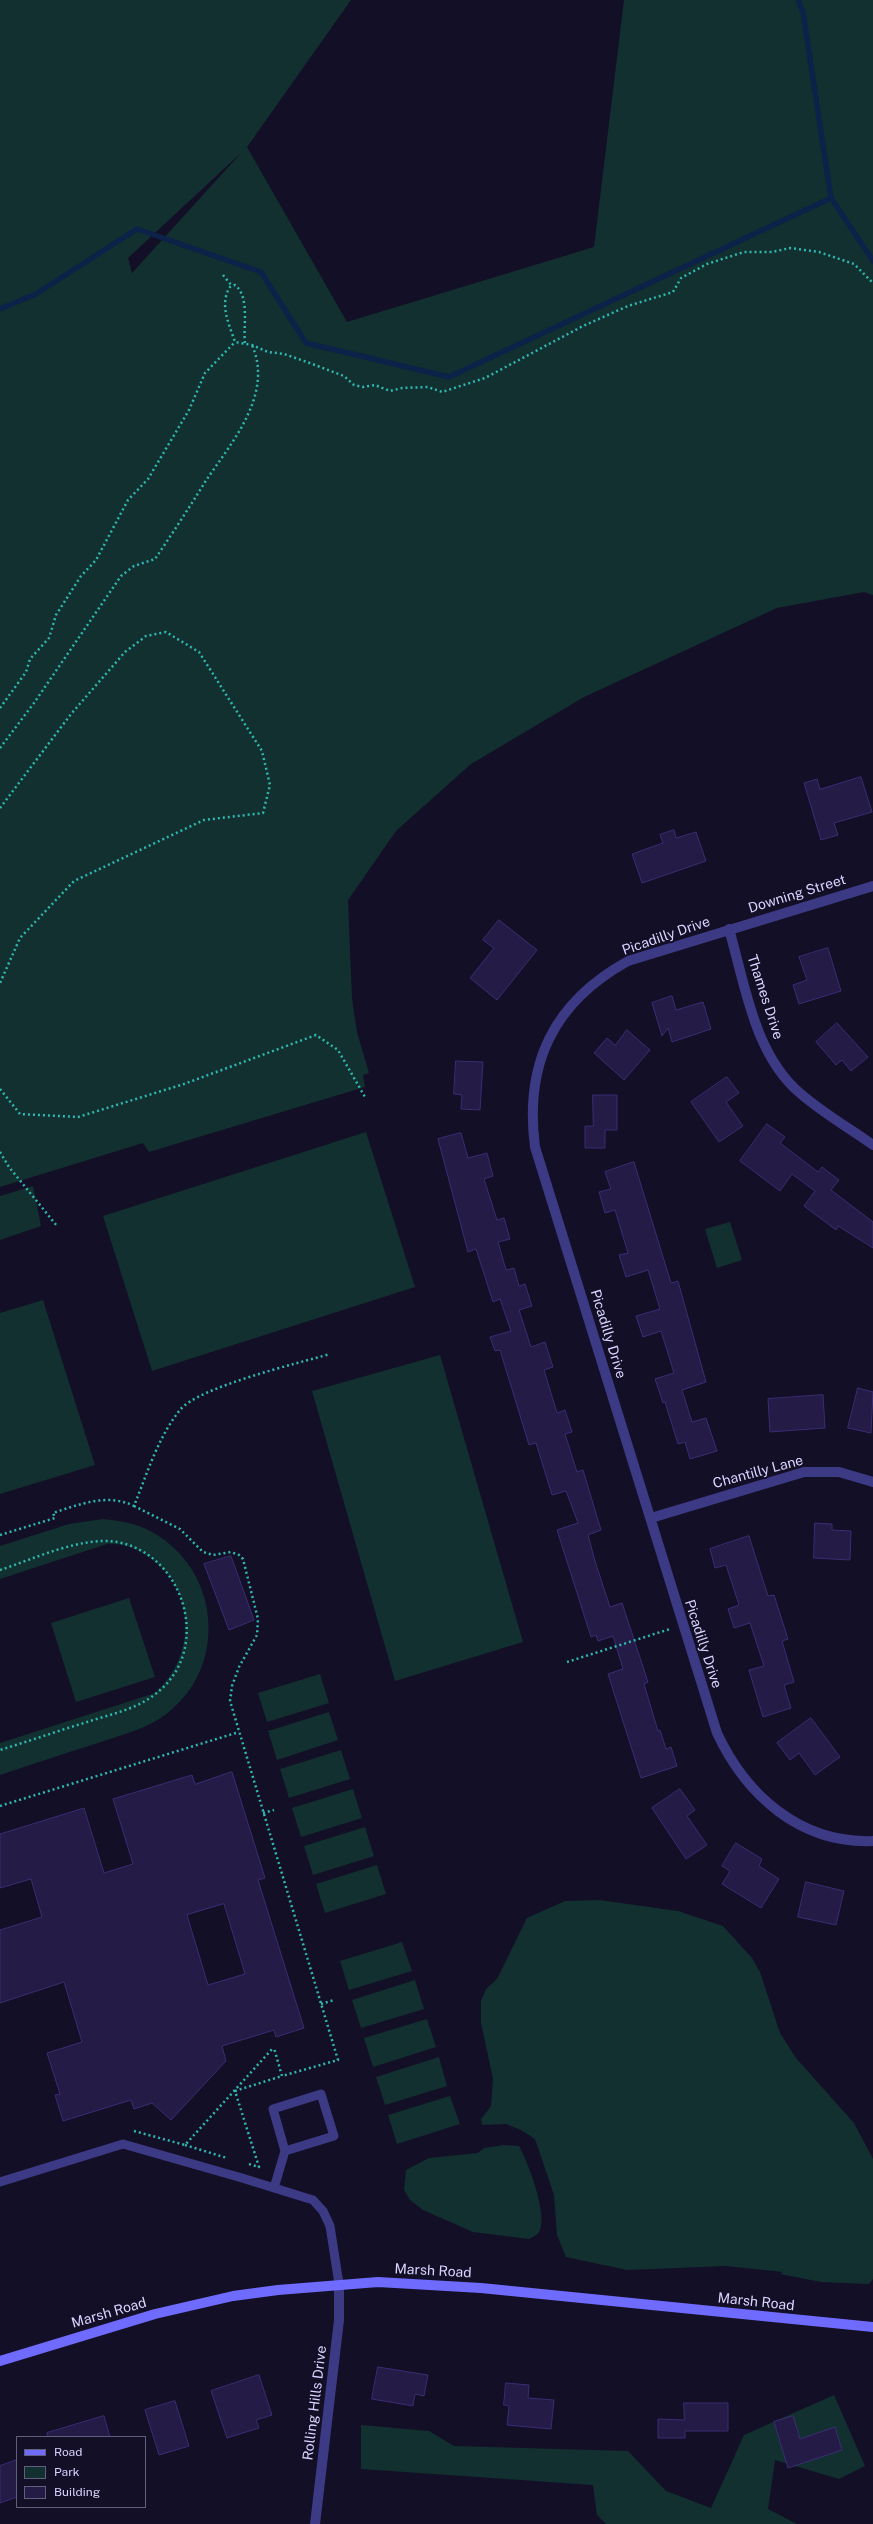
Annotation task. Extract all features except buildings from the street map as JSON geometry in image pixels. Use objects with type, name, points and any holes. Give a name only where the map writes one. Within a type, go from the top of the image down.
[{"type":"main road","name":"Marsh Road","points":[[0,2361],[155,2314],[233,2296],[339,2284],[420,2283],[873,2327]]},
{"type":"street","name":"Downing Street","points":[[728,929],[873,886]]},
{"type":"street","name":"Thames Drive","points":[[728,929],[757,1028],[776,1064],[800,1094],[873,1145]]},
{"type":"street","name":"Picadilly Drive","points":[[728,929],[628,961],[593,984],[577,998],[552,1032],[537,1069],[533,1088],[532,1107],[535,1147],[651,1518],[682,1625],[717,1733],[744,1778],[761,1797],[791,1821],[828,1836],[873,1841]]},
{"type":"street","name":"Chantilly Lane","points":[[651,1518],[804,1472],[838,1472],[873,1482]]},
{"type":"street","name":"Rolling Hills Drive","points":[[315,2524],[339,2320],[339,2284]]},
{"type":"lane","points":[[274,2188],[285,2151],[273,2109],[321,2094],[334,2136],[285,2151]]},
{"type":"lane","points":[[0,2182],[113,2146],[128,2144],[313,2200],[324,2211],[330,2226],[339,2284]]},
{"type":"path","points":[[235,342],[245,343],[268,352],[284,354],[307,362],[344,376],[354,385],[363,387],[375,385],[390,391],[402,388],[428,387],[442,392],[485,378],[583,326],[628,306],[673,292],[681,278],[691,272],[744,252],[772,252],[790,248],[819,252],[854,264],[873,283]]},
{"type":"path","points":[[223,275],[232,286],[235,285],[240,289],[244,298],[245,343]]},
{"type":"path","points":[[232,286],[226,293],[225,302],[226,317],[235,342]]},
{"type":"path","points":[[0,708],[26,672],[30,659],[49,638],[56,615],[81,576],[96,560],[128,500],[148,479],[189,410],[205,373],[235,342]]},
{"type":"path","points":[[0,748],[34,703],[121,576],[134,566],[155,559],[246,421],[258,387],[258,359],[252,345]]},
{"type":"path","points":[[0,808],[71,714],[125,652],[146,636],[166,632],[199,652],[262,751],[270,785],[263,813],[204,820],[74,881],[20,938],[0,983]]},
{"type":"path","points":[[0,1089],[20,1114],[78,1117],[184,1084],[316,1036],[338,1050],[365,1097]]},
{"type":"path","points":[[0,1152],[9,1167],[57,1226]]},
{"type":"path","points":[[134,1506],[160,1444],[186,1404],[209,1391],[330,1354]]},
{"type":"path","points":[[0,1535],[55,1518],[53,1513],[88,1501],[122,1500],[180,1530],[204,1552],[213,1555],[231,1552],[239,1555],[247,1566],[258,1619],[258,1635],[232,1686],[230,1701],[338,2060],[235,2091]]},
{"type":"path","points":[[0,1570],[86,1542],[108,1541],[124,1544],[152,1558],[170,1576],[184,1602],[188,1624],[181,1660],[168,1682],[155,1694],[130,1708],[0,1750]]},
{"type":"path","points":[[567,1662],[682,1625]]},
{"type":"path","points":[[0,1806],[239,1732]]},
{"type":"path","points":[[264,1813],[274,1810]]},
{"type":"path","points":[[321,2004],[334,2000]]},
{"type":"path","points":[[185,2146],[274,2048],[282,2076]]},
{"type":"path","points":[[235,2091],[260,2167],[245,2163]]},
{"type":"path","points":[[132,2131],[230,2158]]},
{"type":"green space","points":[[0,0],[351,0],[247,147],[347,322],[594,247],[624,0],[873,0],[873,595],[864,592],[777,608],[584,697],[471,764],[396,831],[348,900],[352,999],[357,1032],[369,1073],[363,1075],[365,1087],[149,1152],[143,1143],[0,1187]],"holes":[[[242,152],[132,273],[128,258]]]},
{"type":"green space","points":[[366,1132],[415,1287],[152,1371],[103,1216]]},
{"type":"green space","points":[[33,1186],[41,1226],[0,1240],[0,1196]]},
{"type":"green space","points":[[730,1222],[742,1260],[717,1268],[705,1229]]},
{"type":"green space","points":[[43,1300],[95,1465],[0,1494],[0,1313]]},
{"type":"green space","points":[[440,1355],[523,1642],[395,1681],[312,1391]]},
{"type":"green space","points":[[103,1519],[134,1524],[152,1532],[175,1549],[192,1570],[203,1594],[208,1620],[207,1646],[200,1672],[186,1695],[158,1720],[142,1728],[0,1775],[0,1743],[155,1693],[169,1678],[178,1660],[184,1642],[186,1623],[183,1604],[175,1586],[163,1570],[147,1556],[138,1551],[123,1545],[107,1544],[0,1579],[0,1546],[69,1524]]},
{"type":"green space","points":[[129,1598],[155,1677],[76,1702],[51,1623]]},
{"type":"green space","points":[[320,1674],[329,1703],[267,1722],[258,1693]]},
{"type":"green space","points":[[329,1712],[338,1740],[277,1760],[268,1731]]},
{"type":"green space","points":[[341,1750],[350,1779],[289,1798],[280,1769]]},
{"type":"green space","points":[[353,1789],[362,1818],[301,1837],[292,1808]]},
{"type":"green space","points":[[365,1827],[374,1856],[313,1875],[304,1846]]},
{"type":"green space","points":[[377,1865],[386,1894],[325,1913],[316,1884]]},
{"type":"green space","points":[[599,1900],[678,1911],[723,1926],[752,1958],[760,1972],[780,2033],[796,2058],[854,2123],[873,2159],[873,2279],[869,2284],[821,2282],[780,2274],[783,2272],[726,2266],[627,2270],[566,2257],[557,2235],[554,2195],[535,2139],[521,2130],[506,2124],[482,2125],[481,2119],[491,2106],[493,2079],[481,2023],[481,2001],[486,1989],[497,1979],[527,1918],[565,1901]]},
{"type":"green space","points":[[402,1942],[412,1971],[349,1990],[340,1961]]},
{"type":"green space","points":[[415,1980],[424,2009],[361,2028],[352,2000]]},
{"type":"green space","points":[[427,2019],[436,2047],[373,2067],[364,2038]]},
{"type":"green space","points":[[439,2057],[447,2086],[385,2105],[376,2077]]},
{"type":"green space","points":[[450,2096],[460,2124],[397,2144],[388,2115]]},
{"type":"green space","points":[[504,2145],[519,2146],[536,2187],[541,2212],[540,2230],[535,2236],[529,2239],[473,2232],[423,2210],[410,2200],[404,2190],[406,2170],[429,2158],[478,2153],[484,2148]]},
{"type":"green space","points":[[834,2395],[865,2466],[839,2479],[775,2460],[768,2509],[797,2524],[606,2524],[597,2515],[593,2485],[361,2469],[361,2425],[429,2431],[454,2446],[628,2451],[666,2491],[711,2508],[744,2435]]},
{"type":"waterway","points":[[0,309],[36,294],[137,229],[261,272],[306,343],[449,377],[831,198],[803,12],[798,0]]},
{"type":"waterway","points":[[831,198],[873,261]]}]
